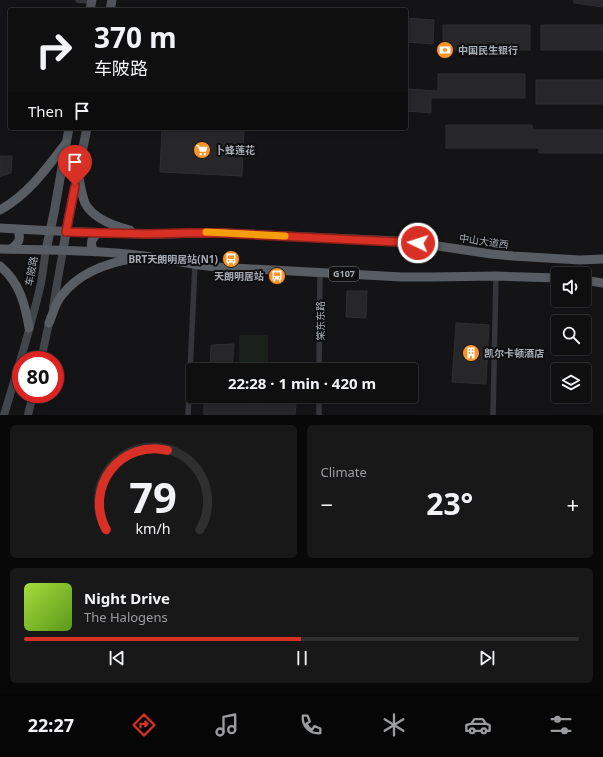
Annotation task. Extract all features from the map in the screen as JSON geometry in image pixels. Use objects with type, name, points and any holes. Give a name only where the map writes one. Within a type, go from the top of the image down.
[{"type":"highway","points":[[0,210],[20,197],[32,186],[66,143]]},
{"type":"highway","points":[[78,172],[85,201],[88,208],[94,214],[117,226],[147,234]]},
{"type":"highway","name":"中山大道西","points":[[0,228],[98,233],[147,234],[195,232],[376,240],[418,243],[513,256],[580,260],[603,259]]},
{"type":"highway","points":[[10,249],[19,241],[20,238],[17,229]]},
{"type":"highway","points":[[95,252],[91,244],[93,238],[98,233]]},
{"type":"highway","name":"G107","points":[[0,249],[64,250],[128,254],[216,267],[418,277],[496,276],[551,278]]},
{"type":"highway","points":[[49,323],[62,295],[81,277],[102,267],[119,262],[137,258],[156,258]]},
{"type":"highway","points":[[0,266],[12,277],[19,289],[29,328]]},
{"type":"highway","points":[[591,278],[603,276]]},
{"type":"highway","points":[[591,280],[603,283]]},
{"type":"main road","name":"车陂路","points":[[4,415],[41,283],[69,130]]},
{"type":"main road","points":[[43,351],[61,268],[66,232],[87,130]]},
{"type":"main road","points":[[28,415],[31,403]]},
{"type":"street","points":[[78,0],[90,4]]},
{"type":"street","points":[[188,415],[195,264]]},
{"type":"street","name":"棠东东路","points":[[320,272],[320,363]]},
{"type":"street","points":[[493,415],[496,276]]},
{"type":"street","points":[[319,403],[319,415]]},
{"type":"shaded area","points":[[239,335],[268,335],[268,363],[239,363]]},
{"type":"building","points":[[574,0],[603,0],[603,7],[574,3]]},
{"type":"building","points":[[408,18],[434,20],[433,44],[408,42]]},
{"type":"building","points":[[443,25],[530,25],[530,50],[443,50]]},
{"type":"building","points":[[541,25],[603,25],[603,50],[541,50]]},
{"type":"building","points":[[438,74],[525,74],[525,98],[431,98],[431,113],[408,111],[408,89],[438,91]]},
{"type":"building","points":[[536,80],[603,80],[603,104],[536,104]]},
{"type":"building","points":[[446,125],[532,125],[532,130],[603,130],[603,153],[539,153],[539,148],[446,148]]},
{"type":"building","name":"卜蜂莲花","points":[[162,130],[244,130],[242,176],[160,172]]},
{"type":"building","points":[[0,156],[12,156],[11,173],[0,177]]},
{"type":"building","points":[[347,291],[367,291],[366,318],[346,317]]},
{"type":"building","name":"凯尔卡顿酒店","points":[[456,323],[489,325],[486,384],[452,382]]},
{"type":"building","points":[[234,344],[233,363],[210,363],[211,345]]},
{"type":"building","points":[[204,403],[296,404],[295,415],[204,415]]},
{"type":"slow traffic","points":[[206,232],[285,236]]},
{"type":"place","name":"中国民生银行","points":[[445,50]]},
{"type":"place","name":"卜蜂莲花","points":[[202,150]]},
{"type":"place","name":"BRT天朗明居站(N1)","points":[[231,259]]},
{"type":"place","name":"天朗明居站","points":[[277,276]]},
{"type":"place","name":"凯尔卡顿酒店","points":[[471,353]]},
{"type":"route","points":[[75,186],[66,232],[159,234],[202,232],[418,243]]}]
